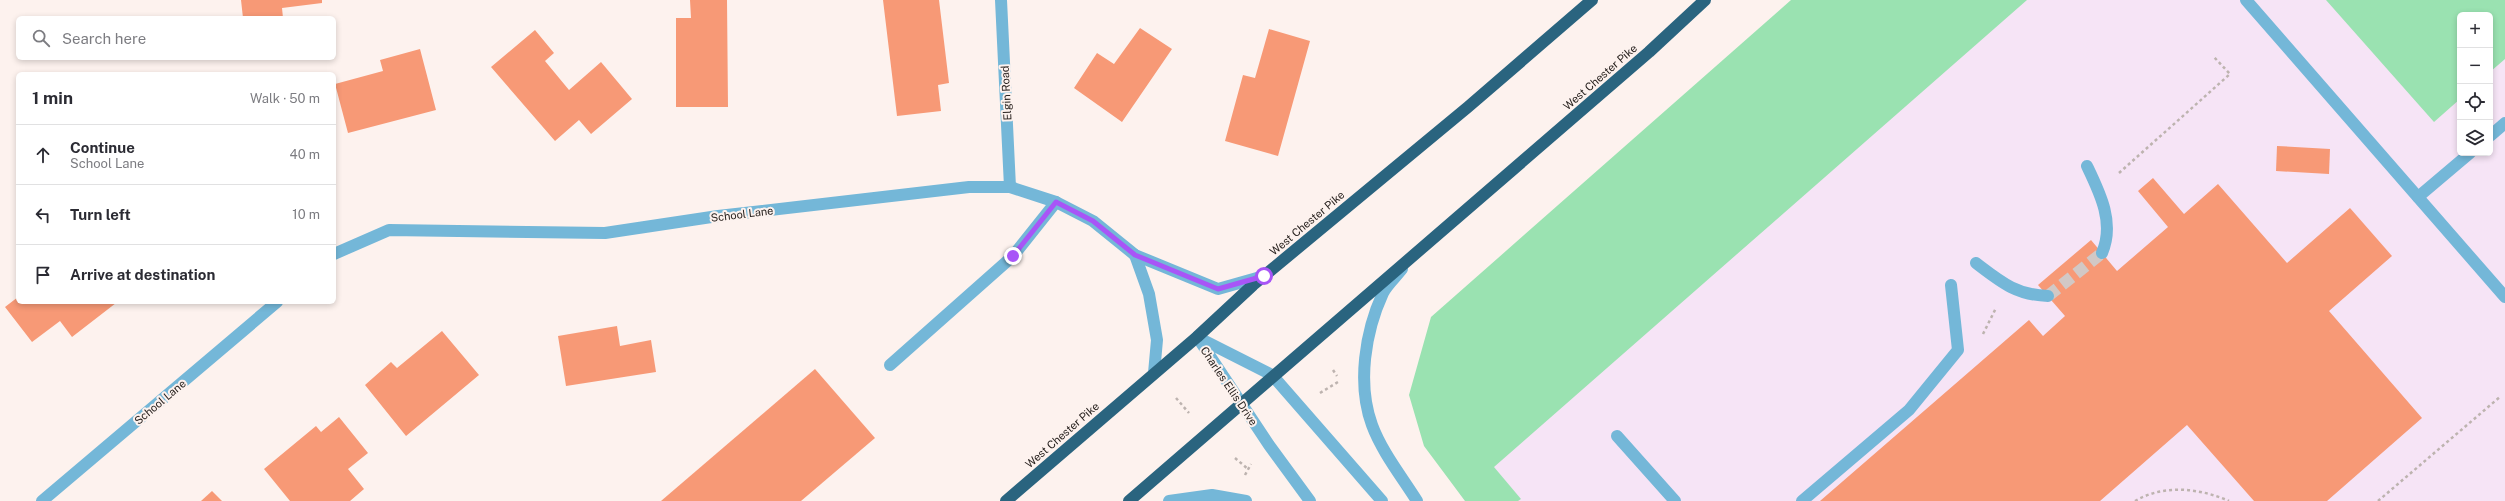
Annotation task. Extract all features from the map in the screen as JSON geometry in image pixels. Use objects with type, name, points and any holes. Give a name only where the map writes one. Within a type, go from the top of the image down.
[{"type":"highway","name":"West Chester Pike","points":[[1006,501],[1197,337],[1264,276],[1468,107],[1592,0]]},
{"type":"highway","name":"West Chester Pike","points":[[1129,501],[1272,375],[1413,256],[1705,0]]},
{"type":"street","name":"Elgin Road","points":[[1001,0],[1010,187]]},
{"type":"street","points":[[2246,0],[2505,297]]},
{"type":"street","points":[[2493,133],[2505,123]]},
{"type":"street","points":[[2418,196],[2466,156]]},
{"type":"street","points":[[2087,166],[2102,198],[2108,239],[2102,253]]},
{"type":"street","name":"School Lane","points":[[336,253],[389,230],[605,233],[718,216],[969,187],[1010,187],[1056,202],[1093,221],[1135,255],[1218,289],[1264,276]]},
{"type":"street","points":[[890,365],[1013,256],[1056,202]]},
{"type":"street","points":[[1135,255],[1149,294],[1156,333],[1154,373]]},
{"type":"street","points":[[1413,256],[1384,292],[1377,309],[1368,342],[1364,391],[1366,409],[1381,444],[1417,501]]},
{"type":"street","points":[[1976,263],[2002,282],[2029,296],[2048,296]]},
{"type":"street","points":[[1802,501],[1909,410],[1958,350],[1951,285]]},
{"type":"street","name":"School Lane","points":[[42,501],[275,304]]},
{"type":"street","name":"Charles Ellis Drive","points":[[1197,337],[1272,375],[1382,501]]},
{"type":"street","name":"Charles Ellis Drive","points":[[1197,337],[1241,403],[1310,501]]},
{"type":"street","points":[[1617,436],[1675,501]]},
{"type":"street","points":[[1169,501],[1212,495],[1246,501]]},
{"type":"path","points":[[2118,174],[2230,74],[2213,56]]},
{"type":"path","points":[[1982,340],[1986,326],[1996,308],[2002,306]]},
{"type":"path","points":[[1319,394],[1340,380]]},
{"type":"path","points":[[2378,501],[2501,396]]},
{"type":"path","points":[[1176,398],[1189,413]]},
{"type":"path","points":[[1235,458],[1248,469]]},
{"type":"path","points":[[1244,478],[1253,460]]},
{"type":"path","points":[[2135,501],[2145,496],[2178,489],[2209,492],[2228,501]]},
{"type":"shaded area","points":[[2008,0],[2385,0],[2457,54],[2457,156],[2493,156],[2493,26],[2505,16],[2505,501],[1465,501],[1451,482]]},
{"type":"green space","points":[[1791,0],[2027,0],[1494,467],[1521,499],[1518,501],[1465,501],[1424,446],[1409,395],[1431,317]]},
{"type":"green space","points":[[2326,0],[2505,0],[2505,59],[2493,69],[2493,12],[2457,12],[2457,102],[2434,122]]},
{"type":"building","points":[[241,0],[322,0],[322,3],[282,8],[283,16],[243,16]]},
{"type":"building","points":[[690,0],[727,0],[728,107],[676,107],[676,18],[691,18]]},
{"type":"building","points":[[883,0],[939,0],[949,83],[938,85],[941,111],[897,116]]},
{"type":"building","points":[[1140,28],[1172,49],[1122,122],[1074,88],[1097,53],[1114,64]]},
{"type":"building","points":[[1269,29],[1310,41],[1278,156],[1225,141],[1243,75],[1255,78]]},
{"type":"building","points":[[535,30],[554,53],[545,61],[569,90],[601,62],[632,99],[591,134],[579,120],[555,141],[491,67]]},
{"type":"building","points":[[420,49],[436,110],[348,133],[336,84],[383,71],[380,60]]},
{"type":"building","points":[[2277,146],[2330,149],[2329,174],[2276,171]]},
{"type":"building","points":[[2153,178],[2184,214],[2218,184],[2287,263],[2350,208],[2392,256],[2329,311],[2422,418],[2327,501],[2254,501],[2187,425],[2100,501],[1820,501],[2029,320],[2043,336],[2065,316],[2038,285],[2091,240],[2117,271],[2168,227],[2138,191]]},
{"type":"building","points":[[16,299],[16,304],[115,304],[72,337],[60,321],[32,342],[5,307]]},
{"type":"building","points":[[617,326],[620,346],[651,340],[656,372],[566,386],[558,336]]},
{"type":"building","points":[[442,331],[479,375],[406,436],[365,385],[391,362],[397,368]]},
{"type":"building","points":[[815,369],[875,438],[801,501],[661,501]]},
{"type":"building","points":[[339,417],[368,453],[348,469],[364,489],[350,501],[290,501],[264,469],[316,426],[321,432]]},
{"type":"building","points":[[212,491],[222,501],[201,501]]},
{"type":"tunnel","points":[[2048,296],[2102,253]]},
{"type":"route","points":[[1013,256],[1056,202],[1093,221],[1135,255],[1218,289],[1264,276]]}]
